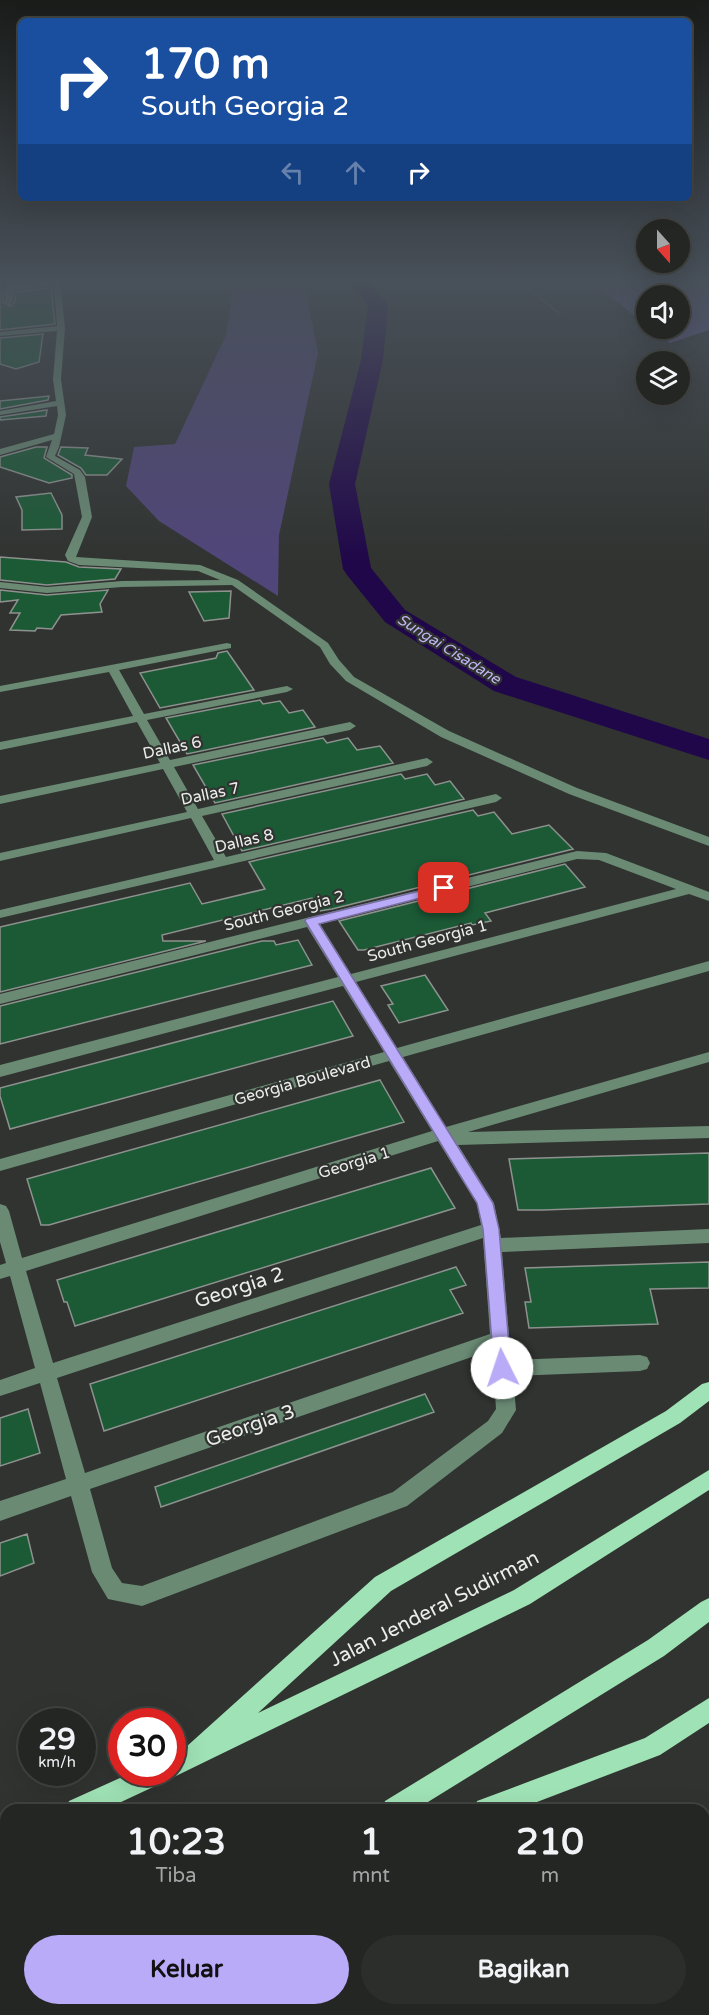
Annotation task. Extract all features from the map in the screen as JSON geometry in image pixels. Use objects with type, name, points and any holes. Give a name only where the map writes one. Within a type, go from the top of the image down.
[{"type":"main road","points":[[194,1755],[383,1584],[673,1417],[709,1390]]},
{"type":"main road","name":"Jalan Jenderal Sudirman","points":[[186,1759],[522,1597],[709,1479]]},
{"type":"main road","points":[[404,1804],[656,1648],[709,1609]]},
{"type":"main road","points":[[502,1804],[652,1747],[709,1709]]},
{"type":"main road","points":[[91,1804],[130,1786]]},
{"type":"street","points":[[57,374],[62,415],[50,457],[80,475],[87,517],[70,555],[72,560],[200,568],[234,582],[324,645],[334,662],[350,679],[445,734],[573,791],[709,842]]},
{"type":"street","points":[[0,413],[59,403]]},
{"type":"street","points":[[0,452],[57,436]]},
{"type":"street","points":[[0,585],[46,590],[122,584],[234,582]]},
{"type":"street","points":[[0,689],[227,646]]},
{"type":"street","points":[[112,668],[222,862]]},
{"type":"street","points":[[0,746],[287,689]]},
{"type":"street","name":"Dallas 6","points":[[0,800],[351,726]]},
{"type":"street","name":"Dallas 7","points":[[0,857],[428,762]]},
{"type":"street","name":"Dallas 8","points":[[0,914],[496,798]]},
{"type":"street","name":"South Georgia 2","points":[[0,999],[577,855],[601,856],[688,890]]},
{"type":"street","points":[[688,890],[709,897]]},
{"type":"street","name":"South Georgia 1","points":[[0,1071],[688,890]]},
{"type":"street","points":[[0,1211],[8,1269],[46,1373],[103,1572],[116,1592],[142,1596],[400,1499],[495,1427],[506,1410],[492,1237],[485,1203],[311,921]]},
{"type":"street","name":"Georgia Boulevard","points":[[0,1165],[709,966]]},
{"type":"street","name":"Georgia 1","points":[[8,1269],[709,1057]]},
{"type":"street","name":"Georgia 1","points":[[443,1137],[709,1132]]},
{"type":"street","name":"Georgia 2","points":[[0,1388],[492,1237],[709,1236]]},
{"type":"street","name":"Georgia 3","points":[[0,1511],[500,1339]]},
{"type":"street","points":[[502,1368],[640,1363]]},
{"type":"shaded area","points":[[208,374],[313,374],[279,535],[278,596],[159,521],[126,486],[134,447],[175,444]]},
{"type":"building","points":[[49,396],[48,400],[0,409],[0,401]]},
{"type":"building","points":[[47,410],[46,416],[0,420],[0,417]]},
{"type":"building","points":[[36,447],[47,447],[44,458],[72,475],[72,478],[49,483],[0,467],[0,457]]},
{"type":"building","points":[[61,447],[88,448],[85,455],[122,459],[107,475],[86,475],[81,468],[58,455]]},
{"type":"building","points":[[51,493],[62,515],[62,529],[22,530],[22,510],[16,497]]},
{"type":"building","points":[[0,557],[66,562],[79,567],[121,569],[115,579],[47,585],[0,580]]},
{"type":"building","points":[[0,590],[47,595],[108,590],[100,604],[102,612],[61,615],[52,629],[37,628],[35,631],[10,630],[20,613],[10,613],[18,600],[0,602]]},
{"type":"building","points":[[231,591],[229,618],[204,621],[189,592]]},
{"type":"building","points":[[227,651],[254,690],[160,708],[140,673],[216,658],[218,653]]},
{"type":"building","points":[[260,700],[263,704],[280,701],[289,713],[303,710],[315,727],[187,754],[166,718]]},
{"type":"building","points":[[323,738],[327,743],[348,738],[357,750],[380,746],[393,763],[215,803],[193,765]]},
{"type":"building","points":[[401,774],[405,779],[427,774],[435,785],[450,781],[464,799],[242,851],[222,814]]},
{"type":"building","points":[[473,810],[478,816],[494,812],[512,834],[549,825],[573,849],[332,909],[320,911],[312,898],[162,935],[163,941],[206,941],[0,992],[0,927],[190,883],[202,904],[265,889],[249,862]]},
{"type":"building","points":[[565,864],[585,887],[485,913],[491,921],[472,925],[471,923],[358,950],[339,921]]},
{"type":"building","points":[[298,940],[312,965],[0,1044],[0,1006],[262,941],[274,941],[276,945]]},
{"type":"building","points":[[425,975],[448,1010],[399,1023],[388,1005],[393,1004],[381,986]]},
{"type":"building","points":[[333,1001],[353,1036],[10,1129],[0,1096],[0,1088]]},
{"type":"building","points":[[380,1080],[404,1122],[49,1225],[41,1225],[27,1179]]},
{"type":"building","points":[[709,1153],[709,1204],[543,1210],[518,1210],[509,1159]]},
{"type":"building","points":[[431,1168],[455,1208],[75,1326],[67,1302],[64,1302],[57,1280]]},
{"type":"building","points":[[709,1262],[709,1288],[650,1289],[658,1324],[529,1328],[525,1302],[531,1302],[525,1268]]},
{"type":"building","points":[[456,1267],[466,1285],[450,1290],[463,1313],[104,1431],[90,1384]]},
{"type":"building","points":[[425,1394],[434,1412],[161,1507],[155,1487]]},
{"type":"building","points":[[28,1409],[40,1453],[0,1466],[0,1418]]},
{"type":"building","points":[[27,1534],[34,1563],[0,1576],[0,1543]]},
{"type":"waterway","name":"Sungai Cisadane","points":[[369,374],[342,484],[357,569],[395,616],[505,684],[709,750]]},
{"type":"route","points":[[444,888],[311,921],[485,1203],[491,1229],[502,1368]]}]
